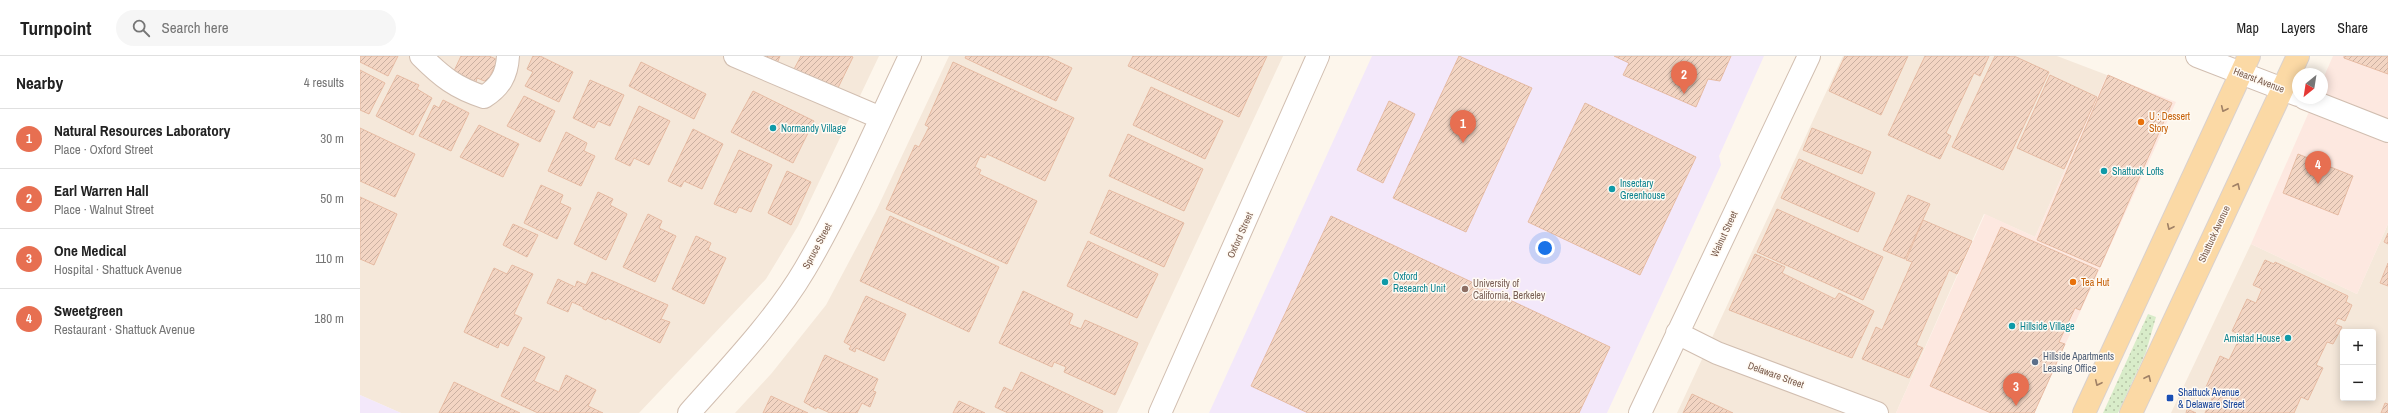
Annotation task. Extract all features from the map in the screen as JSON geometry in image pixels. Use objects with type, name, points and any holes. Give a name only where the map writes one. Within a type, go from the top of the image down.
[{"type":"main road","name":"Shattuck Avenue","points":[[2131,413],[2290,92],[2298,56]]},
{"type":"main road","points":[[2084,413],[2245,65]]},
{"type":"street","points":[[421,56],[444,79],[466,91],[484,97],[496,90],[505,75],[508,56]]},
{"type":"street","points":[[735,56],[881,118]]},
{"type":"street","name":"Spruce Street","points":[[689,413],[744,351],[805,270],[844,197],[910,56]]},
{"type":"street","name":"Oxford Street","points":[[1160,413],[1318,56]]},
{"type":"street","name":"Walnut Street","points":[[1640,413],[1809,56]]},
{"type":"street","name":"Hearst Avenue","points":[[2197,56],[2245,65],[2290,92]]},
{"type":"street","points":[[2319,104],[2388,131]]},
{"type":"street","name":"Delaware Street","points":[[1677,333],[1717,353],[1877,413]]},
{"type":"shaded area","points":[[360,56],[879,56],[798,226],[766,279],[639,413],[401,413],[360,395]]},
{"type":"shaded area","points":[[949,56],[1283,56],[1117,413],[735,413],[771,374],[826,305],[876,211]]},
{"type":"shaded area","name":"University of California, Berkeley","points":[[1372,56],[1764,56],[1719,156],[1721,165],[1607,413],[1209,413]]},
{"type":"shaded area","points":[[1843,56],[2057,56],[2107,75],[2035,237],[1984,214],[1896,413],[1677,413]]},
{"type":"shaded area","points":[[2333,56],[2388,56],[2388,224],[2357,294],[2251,244],[2312,104],[2328,104],[2328,68]]},
{"type":"shaded area","points":[[2107,75],[2176,102],[2034,413],[1896,413],[1985,214],[2035,237]]},
{"type":"shaded area","points":[[2388,224],[2388,413],[2171,413],[2251,244],[2357,294]]},
{"type":"shaded area","points":[[360,395],[401,413],[360,413]]},
{"type":"green space","points":[[2148,314],[2156,317],[2146,352],[2118,413],[2103,413]]},
{"type":"building","points":[[360,56],[398,56],[388,76],[360,62]]},
{"type":"building","points":[[461,56],[489,56],[498,60],[487,82],[477,78],[476,82],[454,71]]},
{"type":"building","points":[[533,56],[540,56],[573,72],[559,102],[525,86],[533,72],[527,69]]},
{"type":"building","points":[[756,56],[780,56],[776,66]]},
{"type":"building","points":[[801,56],[853,57],[836,92],[793,71]]},
{"type":"building","points":[[966,56],[1047,56],[1072,68],[1056,101],[965,58]]},
{"type":"building","points":[[1133,56],[1267,56],[1239,117],[1128,66]]},
{"type":"building","points":[[1459,56],[1532,88],[1466,232],[1393,198]]},
{"type":"building","points":[[1614,56],[1731,56],[1720,81],[1708,79],[1696,107],[1623,75],[1629,63]]},
{"type":"building","points":[[1845,56],[1908,56],[1881,115],[1829,91]]},
{"type":"building","points":[[1925,56],[1989,56],[1980,76],[1974,73],[1946,133],[1951,136],[1940,159],[1888,135]]},
{"type":"building","points":[[1995,56],[2014,56],[2049,72],[2003,170],[1952,147]]},
{"type":"building","points":[[2344,56],[2388,56],[2388,74],[2344,58]]},
{"type":"building","points":[[641,62],[706,94],[694,119],[629,86]]},
{"type":"building","points":[[953,62],[1074,118],[1045,181],[987,154],[985,158],[980,156],[975,167],[981,170],[979,174],[1037,201],[1007,264],[886,209],[915,145],[919,147],[929,127],[925,125]]},
{"type":"building","points":[[360,70],[385,83],[369,114],[360,110]]},
{"type":"building","points":[[397,75],[419,85],[417,89],[432,98],[413,135],[376,116]]},
{"type":"building","points":[[2050,75],[2097,97],[2064,169],[2017,148]]},
{"type":"building","name":"Shattuck Lofts","points":[[2108,75],[2172,103],[2100,267],[2037,240]]},
{"type":"building","points":[[590,80],[624,95],[610,126],[598,121],[594,128],[573,118]]},
{"type":"building","points":[[1151,87],[1223,121],[1205,159],[1133,125]]},
{"type":"building","points":[[753,91],[814,121],[793,163],[731,132]]},
{"type":"building","points":[[524,96],[555,111],[540,142],[507,126]]},
{"type":"building","points":[[443,100],[469,113],[451,151],[419,136],[434,105],[439,108]]},
{"type":"building","points":[[1389,101],[1415,114],[1383,183],[1357,170]]},
{"type":"building","name":"Insectary Greenhouse","points":[[1585,103],[1696,157],[1640,275],[1528,222]]},
{"type":"building","points":[[639,106],[670,121],[649,165],[634,158],[630,166],[615,159]]},
{"type":"building","points":[[479,125],[519,144],[503,177],[460,157]]},
{"type":"building","points":[[360,128],[415,154],[395,197],[360,181]]},
{"type":"building","points":[[1812,128],[1871,152],[1862,174],[1803,150]]},
{"type":"building","points":[[693,129],[723,144],[702,189],[684,181],[681,187],[668,181]]},
{"type":"building","points":[[566,132],[587,143],[584,151],[595,156],[581,186],[548,171]]},
{"type":"building","points":[[1128,134],[1203,169],[1184,211],[1109,176]]},
{"type":"building","points":[[739,150],[772,165],[751,212],[739,207],[736,213],[714,204]]},
{"type":"building","points":[[2298,154],[2353,176],[2338,215],[2283,193]]},
{"type":"building","points":[[1799,159],[1875,193],[1858,232],[1781,198]]},
{"type":"building","points":[[787,171],[811,182],[791,225],[768,213]]},
{"type":"building","points":[[541,185],[563,195],[560,203],[571,208],[557,239],[524,223]]},
{"type":"building","points":[[1109,190],[1184,223],[1164,267],[1090,233]]},
{"type":"building","points":[[598,192],[613,199],[610,205],[627,214],[606,260],[574,244]]},
{"type":"building","points":[[1908,195],[1930,204],[1905,259],[1883,250]]},
{"type":"building","points":[[360,197],[397,214],[374,265],[360,259]]},
{"type":"building","points":[[1777,209],[1883,257],[1863,300],[1757,252]]},
{"type":"building","points":[[648,214],[662,221],[659,228],[676,236],[655,282],[623,267]]},
{"type":"building","points":[[890,216],[999,267],[969,332],[860,281]]},
{"type":"building","name":"Oxford Research Unit","points":[[1331,216],[1610,347],[1579,413],[1308,413],[1251,386]]},
{"type":"building","points":[[1923,220],[1972,241],[1957,274],[1949,270],[1916,345],[1923,348],[1909,378],[1862,359],[1876,327],[1882,330],[1912,262],[1906,260]]},
{"type":"building","points":[[513,224],[538,235],[527,257],[503,245]]},
{"type":"building","name":"Hillside Village","points":[[2001,227],[2098,270],[2080,310],[2075,308],[2059,342],[2065,344],[2034,413],[1991,413],[1930,386]]},
{"type":"building","points":[[2388,233],[2388,244],[2384,242]]},
{"type":"building","points":[[696,236],[711,243],[708,250],[726,258],[704,304],[672,289]]},
{"type":"building","points":[[1088,241],[1158,274],[1137,318],[1067,286]]},
{"type":"building","points":[[1755,254],[1785,267],[1782,273],[1835,299],[1839,293],[1874,311],[1852,358],[1729,310]]},
{"type":"building","name":"Amistad House","points":[[2265,260],[2274,264],[2275,262],[2348,296],[2346,302],[2352,305],[2345,321],[2338,318],[2335,324],[2342,327],[2333,344],[2327,342],[2316,365],[2323,368],[2308,400],[2301,397],[2294,413],[2205,413],[2215,392],[2206,387],[2220,356],[2229,360],[2241,335],[2232,331],[2247,299],[2256,303],[2262,289],[2253,285]]},
{"type":"building","points":[[2388,263],[2388,286],[2380,283]]},
{"type":"building","points":[[512,265],[533,274],[514,314],[522,318],[508,346],[500,342],[498,348],[464,332],[494,268],[507,274]]},
{"type":"building","points":[[592,272],[668,305],[661,319],[670,322],[660,343],[607,318],[606,320],[572,302],[568,312],[547,303],[558,279],[575,287],[577,281],[586,285]]},
{"type":"building","points":[[1023,291],[1073,314],[1069,324],[1081,329],[1085,320],[1138,343],[1115,395],[1064,372],[1066,367],[1054,362],[1052,367],[999,343]]},
{"type":"building","points":[[866,296],[906,314],[884,361],[856,348],[855,352],[849,349],[851,346],[844,342]]},
{"type":"building","points":[[524,347],[545,357],[534,381],[559,392],[566,375],[596,390],[588,406],[603,413],[538,413],[501,396]]},
{"type":"building","points":[[825,355],[878,379],[873,391],[876,392],[870,407],[862,403],[857,413],[830,413],[817,407],[816,409],[804,402]]},
{"type":"building","points":[[1021,372],[1103,411],[1102,413],[1008,413],[995,407],[1004,387],[1012,391]]},
{"type":"building","points":[[454,382],[520,413],[439,413]]},
{"type":"building","points":[[1692,394],[1733,413],[1683,413]]},
{"type":"building","points":[[771,396],[808,413],[763,413]]},
{"type":"building","points":[[959,401],[985,413],[953,413]]},
{"type":"building","points":[[2385,403],[2388,404],[2388,413],[2381,413]]},
{"type":"building","points":[[2187,409],[2196,413],[2186,413]]},
{"type":"place","name":"Earl Warren Hall","points":[[1684,94]]},
{"type":"place","name":"U : Dessert Story","points":[[2141,122]]},
{"type":"place","name":"Normandy Village","points":[[773,128]]},
{"type":"place","name":"Natural Resources Laboratory","points":[[1463,143]]},
{"type":"place","name":"Shattuck Lofts","points":[[2104,171]]},
{"type":"place","name":"Sweetgreen","points":[[2318,184]]},
{"type":"place","name":"Insectary Greenhouse","points":[[1612,189]]},
{"type":"place","name":"Oxford Research Unit","points":[[1385,282]]},
{"type":"place","name":"Tea Hut","points":[[2073,282]]},
{"type":"place","name":"University of California, Berkeley","points":[[1465,289]]},
{"type":"place","name":"Hillside Village","points":[[2012,326]]},
{"type":"place","name":"Amistad House","points":[[2288,338]]},
{"type":"place","name":"Hillside Apartments Leasing Office","points":[[2035,362]]},
{"type":"place","name":"Shattuck Avenue & Delaware Street","points":[[2170,398]]},
{"type":"place","name":"One Medical","points":[[2016,406]]}]
